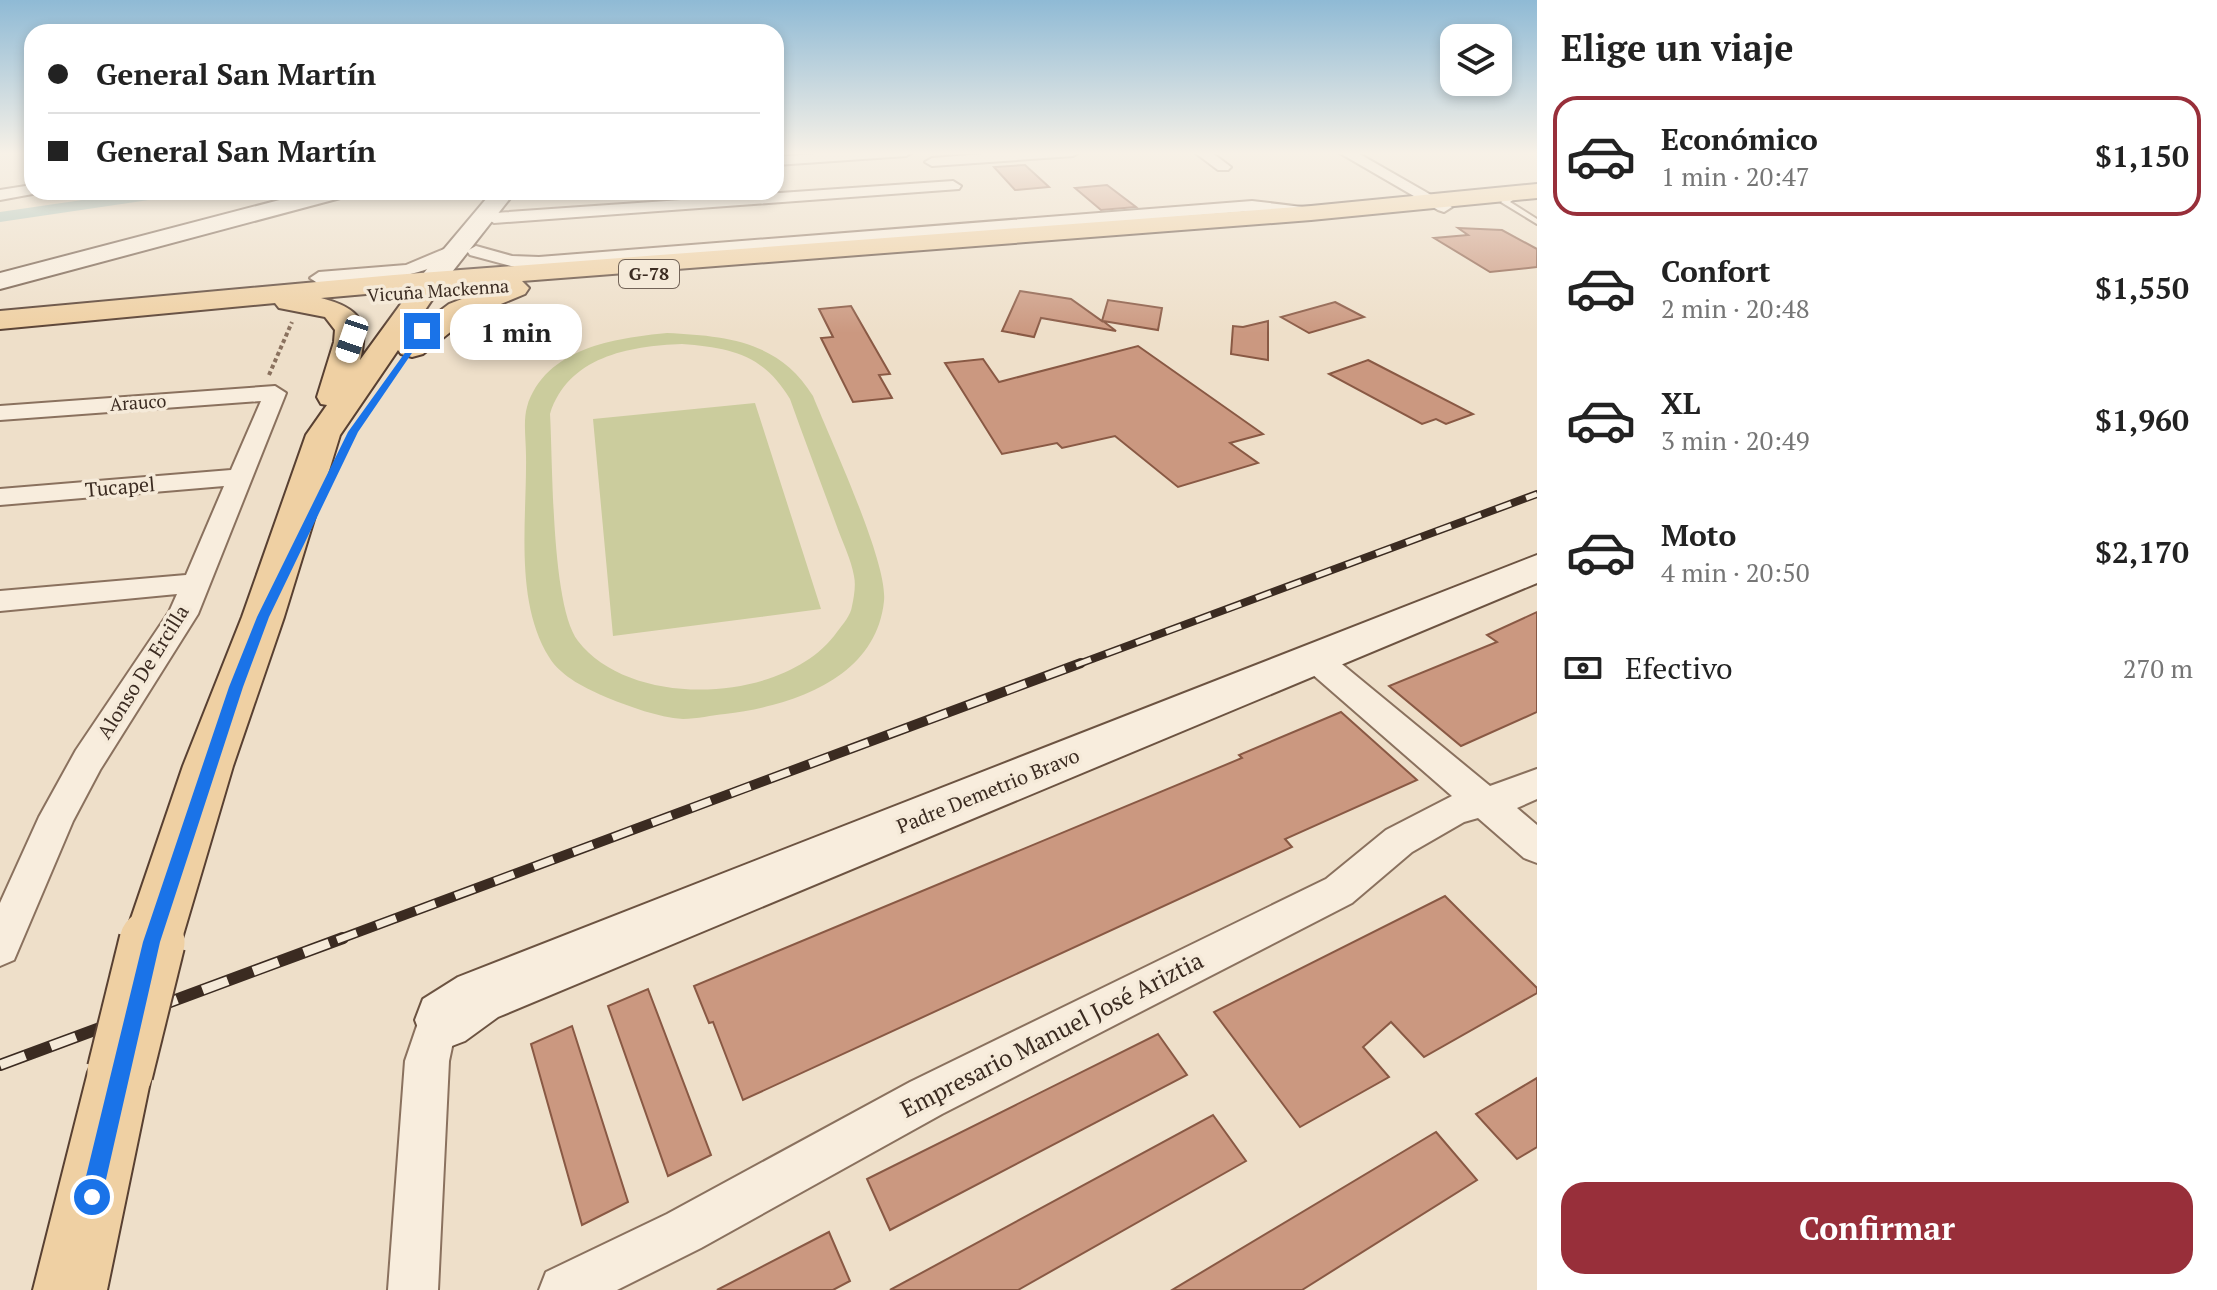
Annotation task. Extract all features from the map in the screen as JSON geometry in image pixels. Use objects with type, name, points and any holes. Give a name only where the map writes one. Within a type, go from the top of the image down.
[{"type":"main road","name":"Vicuña Mackenna","points":[[3,326],[294,302],[442,285],[536,283],[766,263],[994,232],[1321,212]]},
{"type":"main road","name":"Vicuña Mackenna","points":[[3,326],[875,248]]},
{"type":"main road","points":[[412,348],[463,306],[492,294],[536,283]]},
{"type":"main road","points":[[263,617],[353,432],[412,348],[442,285]]},
{"type":"main road","points":[[323,435],[442,285]]},
{"type":"main road","points":[[70,1290],[152,942],[208,766],[263,617],[353,333],[348,322],[335,312],[294,302]]},
{"type":"street","points":[[0,281],[260,212]]},
{"type":"street","points":[[442,285],[493,212]]},
{"type":"street","points":[[809,212],[824,240]]},
{"type":"street","points":[[977,212],[994,232]]},
{"type":"street","name":"Vicuña Mackenna","points":[[319,278],[403,270],[466,250],[511,261],[539,262],[824,240],[994,232],[1190,212]]},
{"type":"street","name":"Vicuña Mackenna","points":[[1304,212],[1311,213]]},
{"type":"street","name":"Arauco","points":[[0,413],[268,394]]},
{"type":"street","name":"Alonso De Ercilla","points":[[0,947],[76,783],[110,725],[167,642],[196,583],[240,477],[268,394]]},
{"type":"street","name":"Tucapel","points":[[0,497],[240,477]]},
{"type":"street","name":"Padre Demetrio Bravo","points":[[444,1020],[478,997],[1537,568]]},
{"type":"street","points":[[0,601],[196,583]]},
{"type":"street","points":[[1315,659],[1537,847]]},
{"type":"street","name":"Empresario Manuel José Ariztia","points":[[564,1290],[684,1231],[926,1098],[1339,891],[1399,841],[1456,809],[1511,796],[1537,783]]},
{"type":"street","points":[[413,1290],[427,1061],[435,1032],[444,1020]]},
{"type":"path","points":[[268,394],[294,302]]},
{"type":"green space","points":[[667,333],[710,336],[750,345],[784,363],[799,378],[813,396],[877,559],[884,601],[878,628],[865,650],[848,669],[826,684],[777,704],[688,719],[635,708],[592,691],[560,671],[538,635],[531,611],[525,559],[527,407],[536,387],[549,371],[565,359],[605,343]],"holes":[[[682,344],[716,348],[744,356],[769,372],[780,384],[790,399],[853,570],[853,602],[837,632],[814,656],[783,673],[747,685],[709,689],[670,688],[634,679],[603,664],[578,641],[569,623],[563,598],[553,498],[550,414],[559,395],[585,367],[621,352]]]},
{"type":"green space","points":[[755,403],[821,609],[613,636],[593,419]]},
{"type":"building","points":[[1458,228],[1502,230],[1537,249],[1537,267],[1490,272],[1434,238],[1468,235]]},
{"type":"building","points":[[1020,291],[1071,299],[1102,321],[1108,300],[1162,308],[1158,330],[1103,321],[1116,331],[1041,318],[1034,337],[1002,331]]},
{"type":"building","points":[[1335,302],[1364,317],[1309,333],[1281,317]]},
{"type":"building","points":[[851,306],[890,374],[879,375],[892,398],[853,402],[821,338],[833,337],[819,309]]},
{"type":"building","points":[[1268,321],[1268,360],[1231,354],[1233,326],[1243,327]]},
{"type":"building","points":[[1138,346],[1263,434],[1230,443],[1258,463],[1178,487],[1115,436],[1062,448],[1057,443],[1002,454],[945,363],[983,359],[999,382]]},
{"type":"building","points":[[1368,360],[1473,414],[1446,424],[1436,419],[1422,424],[1329,374]]},
{"type":"building","points":[[1537,612],[1537,712],[1461,746],[1389,686],[1497,642],[1487,635]]},
{"type":"building","points":[[1341,712],[1417,780],[1285,839],[1292,847],[743,1100],[713,1022],[709,1023],[694,986],[1242,758],[1239,755]]},
{"type":"building","points":[[1445,896],[1537,988],[1537,993],[1424,1057],[1391,1022],[1363,1047],[1389,1077],[1300,1127],[1214,1012]]},
{"type":"building","points":[[648,989],[711,1155],[668,1176],[608,1006]]},
{"type":"building","points":[[572,1026],[628,1202],[582,1225],[531,1044]]},
{"type":"building","points":[[1158,1034],[1187,1075],[890,1230],[867,1179]]},
{"type":"building","points":[[1537,1078],[1537,1147],[1517,1159],[1476,1114]]},
{"type":"building","points":[[1213,1115],[1246,1161],[1018,1290],[890,1290]]},
{"type":"building","points":[[1436,1132],[1477,1180],[1302,1290],[1172,1290]]},
{"type":"building","points":[[829,1232],[850,1281],[833,1290],[717,1290]]},
{"type":"waterway","points":[[0,217],[32,212]]},
{"type":"railway","points":[[1076,665],[1537,494]]},
{"type":"railway","points":[[337,940],[1081,663]]},
{"type":"railway","points":[[0,1065],[343,938]]},
{"type":"route","points":[[92,1197],[152,942],[236,687],[263,617],[353,432],[422,331]]}]
